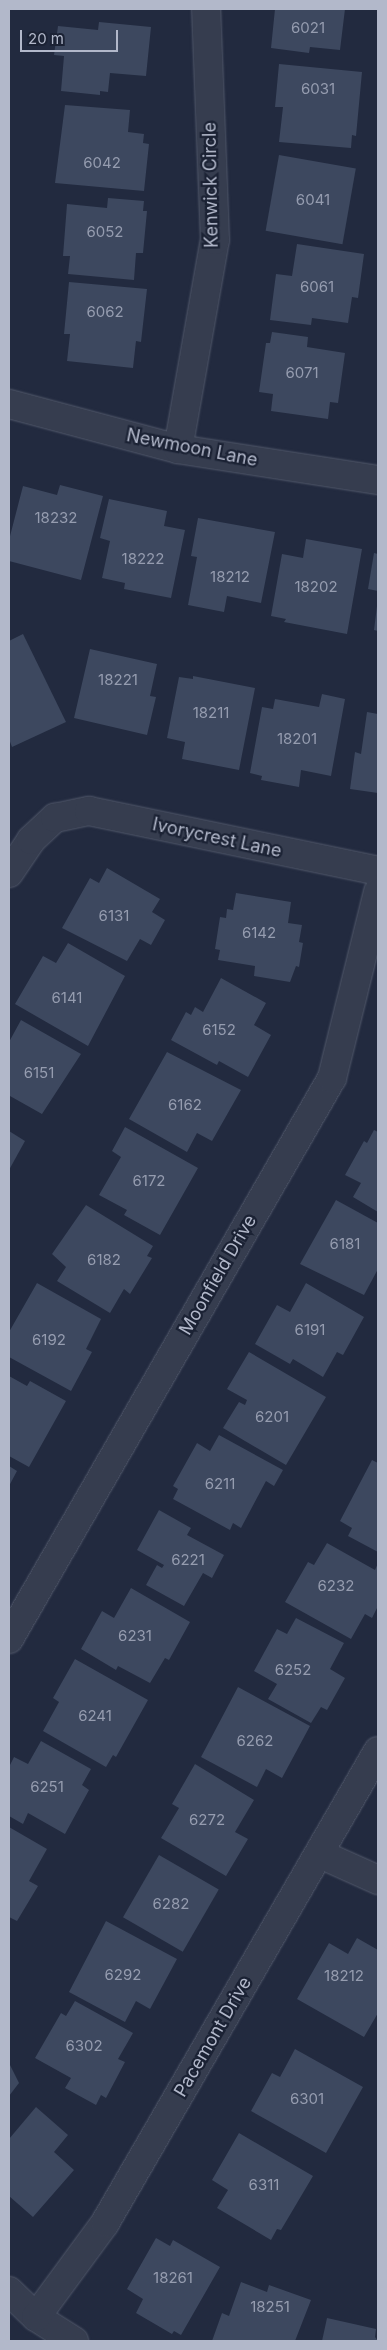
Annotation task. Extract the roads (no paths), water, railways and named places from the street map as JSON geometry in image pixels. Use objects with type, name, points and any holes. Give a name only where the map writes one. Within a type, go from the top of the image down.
[{"type":"street","name":"Kenwick Circle","points":[[178,449],[215,240],[206,9]]},
{"type":"street","name":"Newmoon Lane","points":[[9,404],[178,449],[378,480]]},
{"type":"street","name":"Ivorycrest Lane","points":[[9,873],[31,840],[55,818],[89,811],[378,871]]},
{"type":"street","name":"Moonfield Drive","points":[[9,1639],[332,1078],[378,892]]},
{"type":"street","name":"Pacemont Drive","points":[[36,2316],[105,2223],[378,1752]]},
{"type":"street","points":[[320,1854],[378,1880]]},
{"type":"street","points":[[9,2291],[36,2316],[74,2341]]}]
